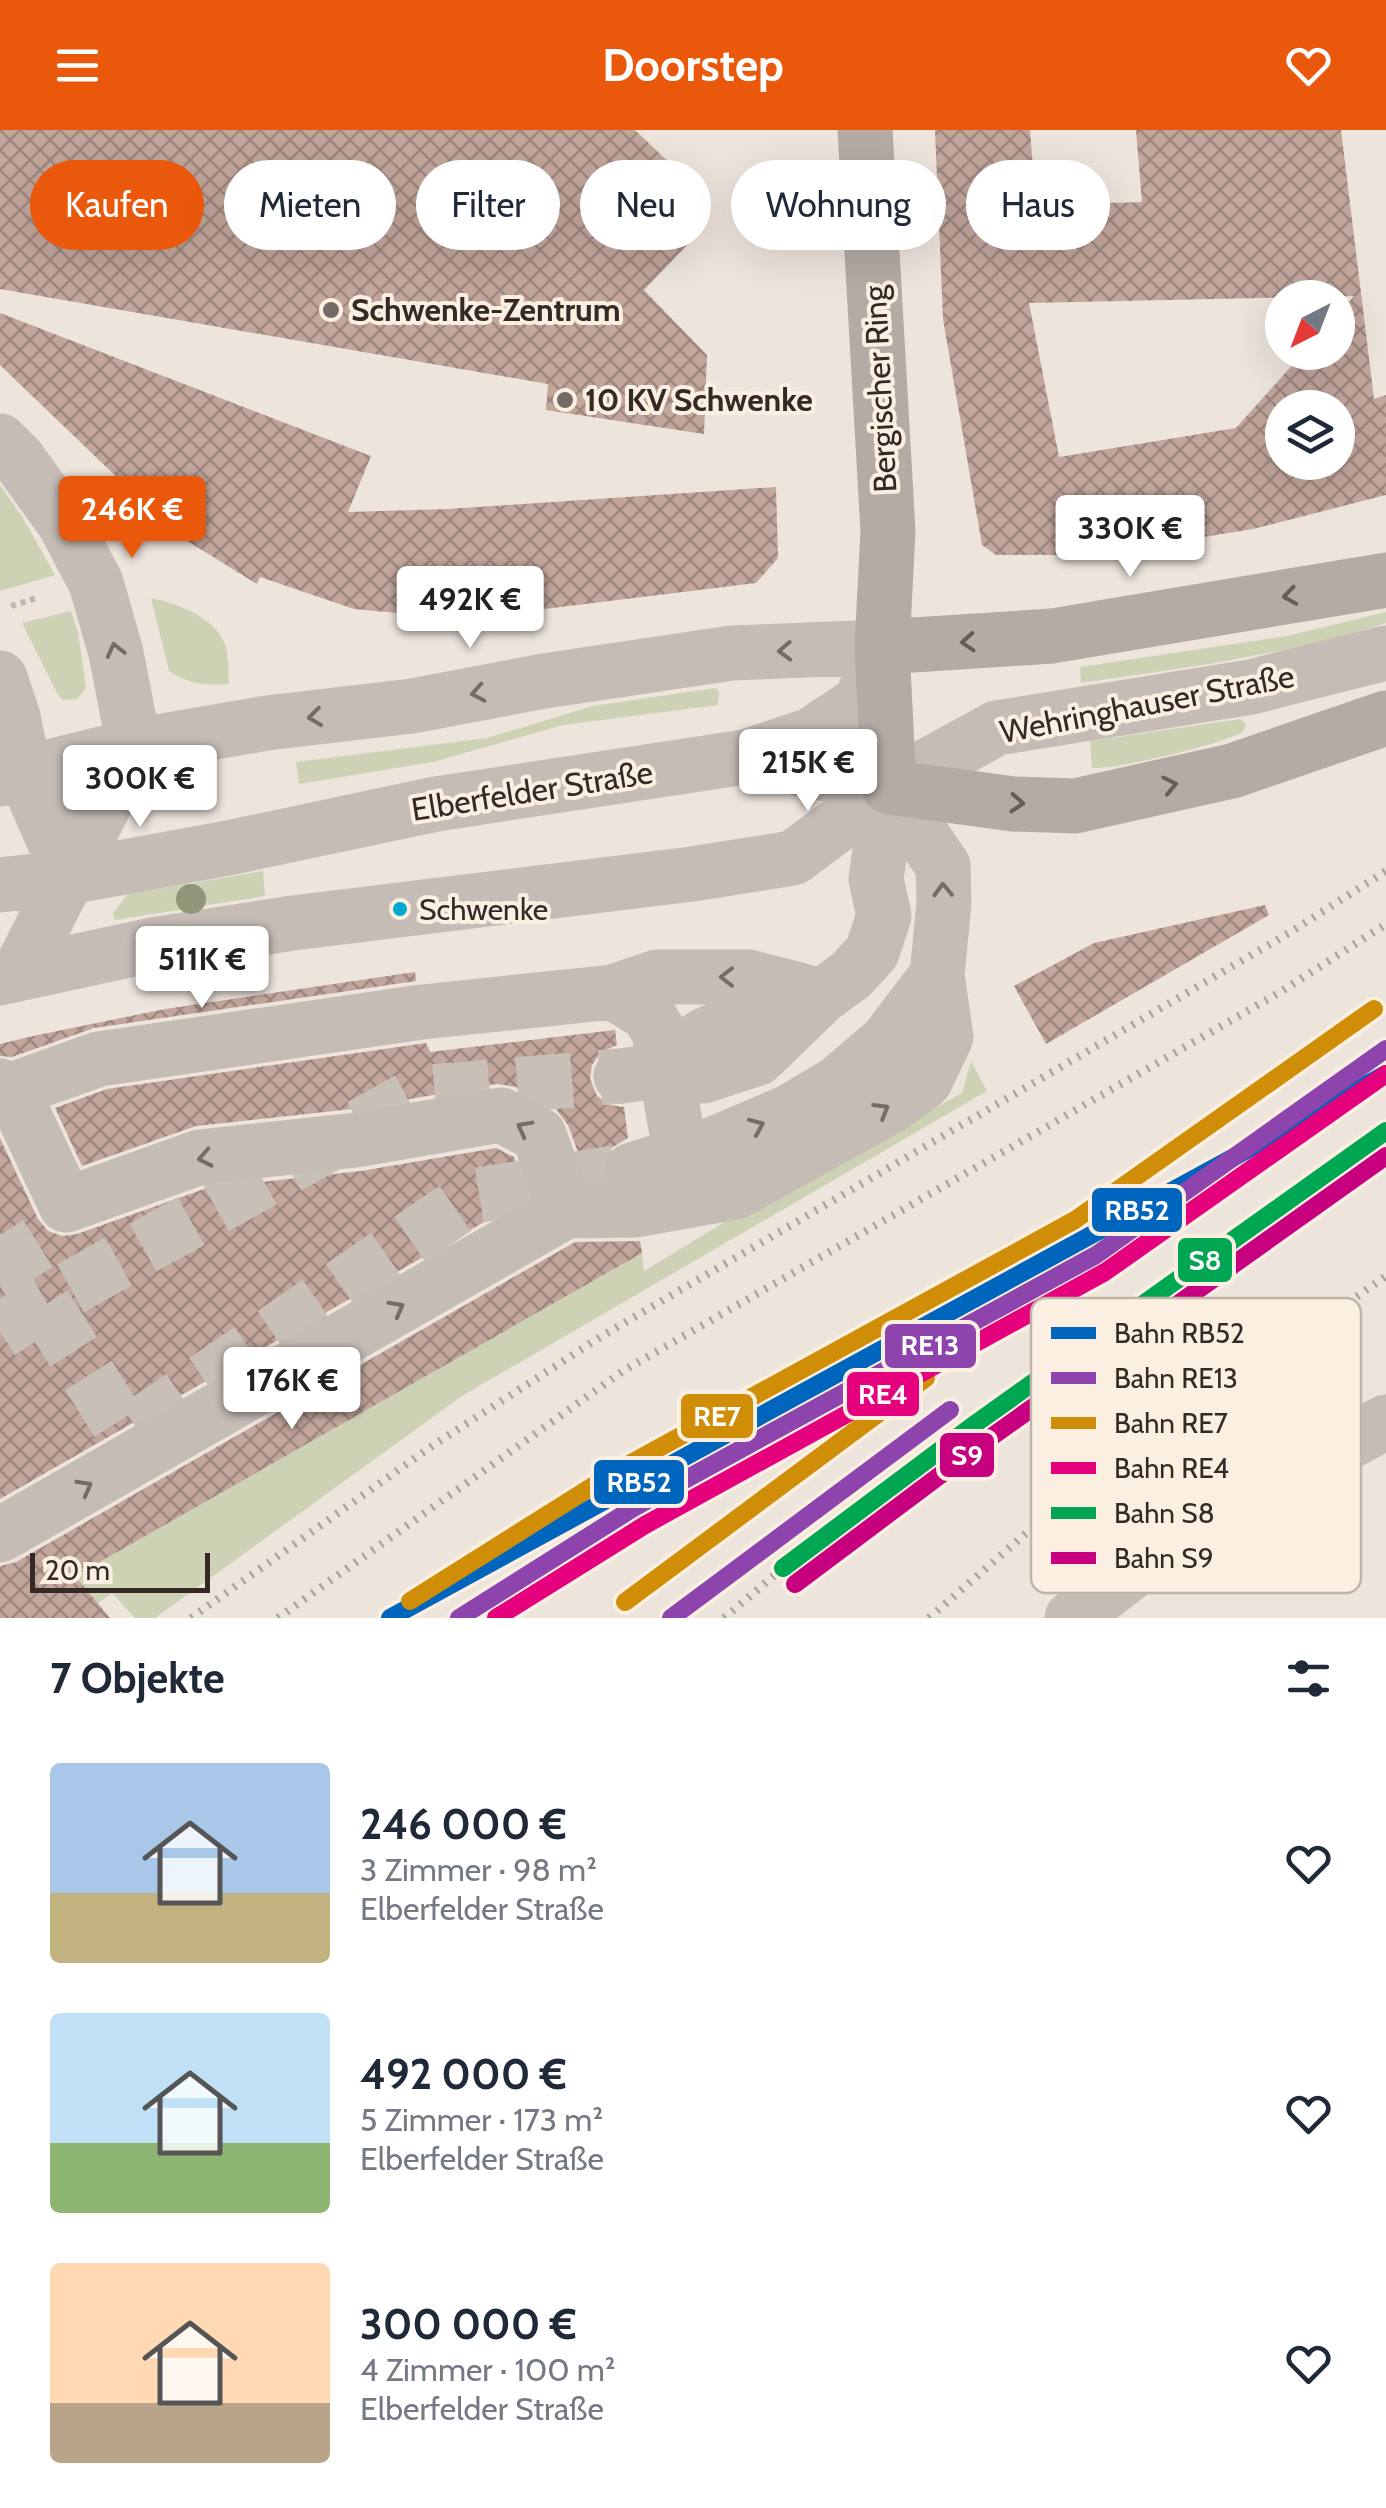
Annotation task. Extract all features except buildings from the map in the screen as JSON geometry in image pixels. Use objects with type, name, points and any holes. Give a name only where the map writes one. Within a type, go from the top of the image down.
[{"type":"main road","name":"Bergischer Ring","points":[[865,130],[888,531],[882,647],[889,787]]},
{"type":"main road","points":[[882,647],[1052,636],[1386,580]]},
{"type":"main road","points":[[889,787],[1012,804],[1075,806],[1232,772],[1386,718]]},
{"type":"street","points":[[0,441],[20,460],[65,524],[96,583],[116,653],[134,746],[70,876],[10,975]]},
{"type":"street","points":[[12,776],[134,746],[267,722],[412,706],[544,681],[732,653],[882,647],[861,702],[811,735],[745,758]]},
{"type":"street","name":"Wehringhauser Straße","points":[[889,787],[996,728],[1252,687],[1386,653]]},
{"type":"street","points":[[0,678],[13,717],[12,776],[70,876]]},
{"type":"street","name":"Elberfelder Straße","points":[[0,886],[228,848],[436,804],[745,758],[889,787]]},
{"type":"street","points":[[10,975],[152,945],[293,923],[776,862],[793,858],[889,787]]},
{"type":"street","points":[[650,1179],[736,1192],[891,1106],[925,1081],[946,1037],[937,975],[944,903],[942,866],[889,787]]},
{"type":"street","points":[[642,1073],[703,1076],[758,1058],[803,1014],[852,975],[872,952],[884,916],[876,880],[889,787]]},
{"type":"street","points":[[0,1535],[566,1211],[650,1179],[838,1084],[888,1042],[937,975]]},
{"type":"street","points":[[566,1211],[539,1135],[500,1116],[356,1140],[200,1158],[66,1205],[6,1088],[98,1059],[422,1012],[613,992],[656,977],[749,977],[803,1014]]},
{"type":"street","points":[[613,992],[648,1014],[659,1032],[642,1073],[650,1179]]},
{"type":"street","points":[[1361,1435],[1386,1422]]},
{"type":"street","points":[[1072,1618],[1104,1593]]},
{"type":"green space","points":[[0,485],[55,575],[0,591]]},
{"type":"green space","points":[[151,598],[183,608],[213,626],[225,644],[229,684],[198,683],[169,671]]},
{"type":"green space","points":[[71,611],[86,688],[77,699],[63,700],[22,623]]},
{"type":"green space","points":[[1386,612],[1386,623],[1311,644],[1081,683],[1080,667],[1287,636]]},
{"type":"green space","points":[[715,688],[719,691],[718,705],[563,725],[433,762],[299,784],[296,762],[487,738],[593,706]]},
{"type":"green space","points":[[1240,719],[1246,724],[1243,732],[1213,743],[1092,768],[1090,741]]},
{"type":"green space","points":[[263,871],[265,896],[115,920],[113,913],[128,894]]},
{"type":"green space","points":[[971,1061],[987,1091],[462,1396],[155,1618],[135,1618],[112,1593],[79,1618],[0,1618],[642,1253],[644,1271],[741,1212],[962,1093]]},
{"type":"tunnel","points":[[0,1332],[44,1303],[420,1093],[621,1076]]},
{"type":"tunnel","points":[[0,1235],[126,1435],[473,1196],[632,1170]]},
{"type":"railway","points":[[191,1618],[432,1446],[602,1336],[1289,933],[1386,871]]},
{"type":"railway","points":[[278,1618],[623,1371],[1282,991],[1386,924]]},
{"type":"railway","points":[[1355,1298],[1386,1276]]},
{"type":"railway","points":[[929,1618],[1031,1529]]},
{"type":"railway","points":[[724,1618],[783,1568]]},
{"type":"rail line","name":"RE7","points":[[410,1601],[615,1472],[1075,1220],[1374,1009]]},
{"type":"rail line","name":"RE13","points":[[459,1618],[635,1507],[1096,1255],[1386,1049]]},
{"type":"rail line","name":"RB52","points":[[390,1618],[1386,1074]]},
{"type":"rail line","name":"RE4","points":[[1058,1298],[1105,1272],[1386,1074]]},
{"type":"rail line","name":"S8","points":[[1152,1298],[1386,1131]]},
{"type":"rail line","name":"S9","points":[[1186,1298],[1386,1156]]},
{"type":"rail line","name":"RE4","points":[[496,1618],[645,1525],[1031,1313]]},
{"type":"rail line","name":"RE7","points":[[625,1602],[926,1378]]},
{"type":"rail line","name":"S8","points":[[783,1568],[1031,1384]]},
{"type":"rail line","name":"S9","points":[[795,1584],[1031,1409]]},
{"type":"rail line","name":"RE13","points":[[671,1618],[950,1410]]},
{"type":"place","name":"Schwenke-Zentrum","points":[[331,310]]},
{"type":"place","name":"10 KV Schwenke","points":[[565,400]]},
{"type":"place","name":"Schwenke","points":[[400,909]]}]
